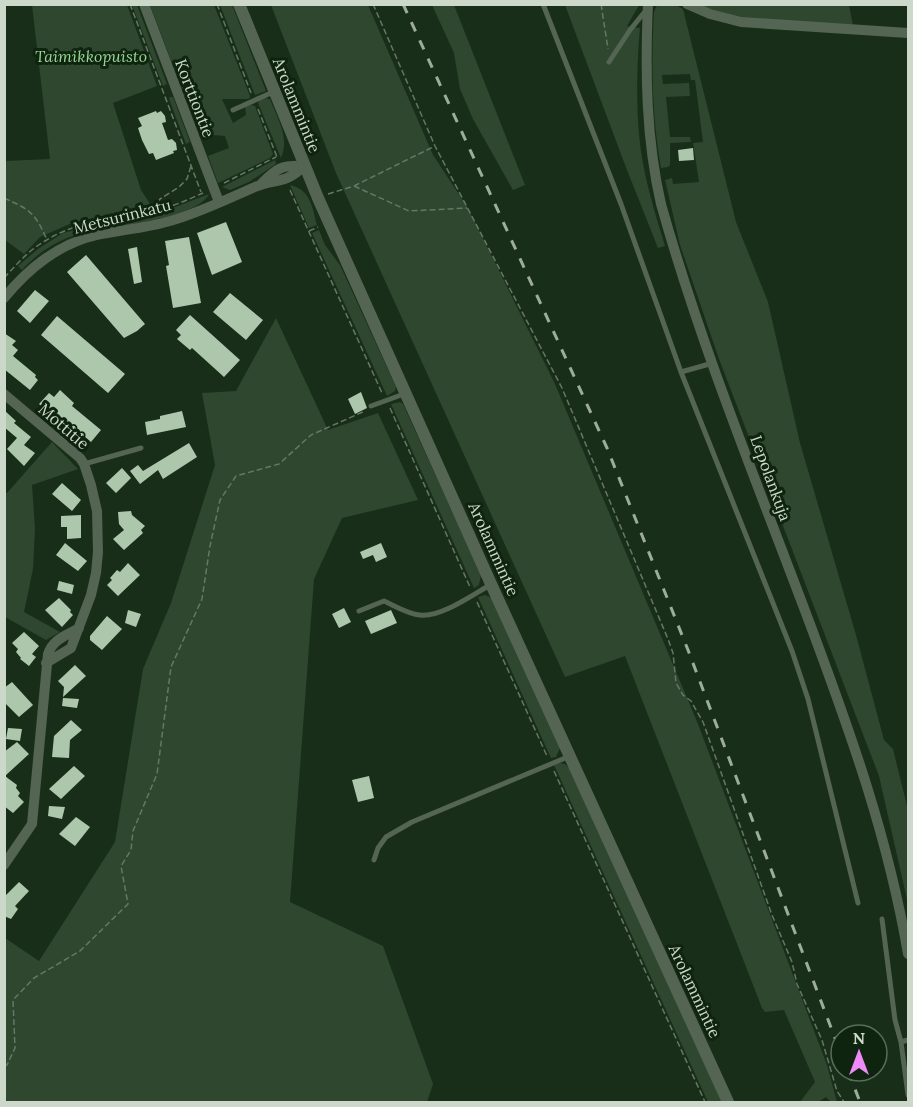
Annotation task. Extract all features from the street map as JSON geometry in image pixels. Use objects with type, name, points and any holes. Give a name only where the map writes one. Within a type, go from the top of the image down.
[{"type":"street","name":"Korttiontie","points":[[144,4],[219,202]]},
{"type":"street","name":"Arolammintie","points":[[239,4],[318,198],[491,584],[728,1102]]},
{"type":"street","points":[[687,4],[725,19],[741,22],[909,33]]},
{"type":"street","name":"Lepolankuja","points":[[648,6],[649,129],[656,180],[668,228],[713,363],[866,778],[887,855],[909,954]]},
{"type":"street","name":"Metsurinkatu","points":[[261,184],[276,170],[288,165],[304,166]]},
{"type":"street","name":"Metsurinkatu","points":[[4,298],[40,261],[68,245],[96,235],[171,221],[261,184],[292,177],[304,166]]},
{"type":"street","name":"Mottitie","points":[[4,394],[84,464],[97,511],[98,552],[91,594],[79,628],[51,645],[46,663],[32,824],[4,865]]},
{"type":"lane","points":[[543,4],[621,204],[681,372],[798,670],[858,903]]},
{"type":"lane","points":[[610,60],[648,6]]},
{"type":"lane","points":[[233,110],[273,92]]},
{"type":"lane","points":[[681,372],[713,363]]},
{"type":"lane","points":[[371,406],[406,393]]},
{"type":"lane","points":[[84,464],[141,448]]},
{"type":"lane","points":[[359,611],[384,601],[420,616],[430,614],[447,609],[491,584]]},
{"type":"lane","points":[[374,860],[378,848],[386,837],[412,822],[570,756]]},
{"type":"lane","points":[[882,919],[895,1020],[901,1042],[909,1095]]},
{"type":"lane","points":[[901,1042],[909,1040]]},
{"type":"path","points":[[130,4],[202,193]]},
{"type":"path","points":[[4,278],[28,253],[46,240],[84,224],[179,204],[276,157],[217,4]]},
{"type":"path","points":[[373,4],[435,146],[562,388],[668,639],[673,653],[676,683],[704,722],[772,915],[792,962],[797,984],[822,1040],[837,1091],[844,1102]]},
{"type":"path","points":[[601,4],[610,60]]},
{"type":"path","points":[[318,198],[354,186],[435,146]]},
{"type":"path","points":[[152,211],[160,199],[179,187],[186,179],[191,165]]},
{"type":"path","points":[[286,179],[308,232],[705,1102]]},
{"type":"path","points":[[354,186],[409,211],[468,208]]},
{"type":"path","points":[[4,198],[24,207],[37,218],[46,240]]},
{"type":"path","points":[[308,232],[319,227]]},
{"type":"path","points":[[4,1066],[8,1065],[15,1048],[13,1000],[34,978],[80,951],[128,904],[121,866],[131,850],[133,831],[157,774],[171,667],[202,599],[220,500],[236,476],[279,464],[311,435],[352,418],[371,406]]},
{"type":"green space","points":[[674,4],[683,9],[736,222],[768,302],[800,443],[884,740],[893,749],[908,810],[908,904],[879,776],[719,359],[680,245],[665,180],[672,178],[673,184],[699,182],[693,143],[703,142],[695,80],[691,80],[690,74],[662,75],[663,84],[689,83],[690,96],[666,97],[670,137],[690,137],[691,142],[670,143],[670,165],[661,168],[653,90],[654,12],[657,5]]},
{"type":"green space","name":"Taimikkopuisto","points":[[32,5],[127,5],[157,86],[113,103],[141,190],[152,207],[74,222],[40,237],[24,254],[5,240],[5,161],[50,159]]},
{"type":"green space","points":[[132,5],[137,5],[167,84],[163,86]]},
{"type":"green space","points":[[150,5],[214,5],[250,96],[249,99],[222,99],[233,123],[246,115],[245,107],[255,106],[273,154],[270,158],[218,183],[208,156],[229,148],[225,136],[213,135],[201,139]]},
{"type":"green space","points":[[220,5],[232,5],[266,91],[255,95]]},
{"type":"green space","points":[[271,5],[368,5],[433,155],[468,208],[555,384],[698,724],[827,1065],[829,1083],[832,1083],[837,1102],[831,1102],[826,1097],[818,1102],[800,1102],[815,1082],[784,1010],[765,1012],[762,1008],[625,656],[565,677],[336,173]]},
{"type":"green space","points":[[432,5],[454,5],[525,185],[513,190],[473,119],[460,89],[454,53]]},
{"type":"green space","points":[[565,5],[639,5],[627,26],[640,28],[638,122],[649,190],[665,246],[658,248]]},
{"type":"green space","points":[[697,5],[849,5],[853,26],[741,18]]},
{"type":"green space","points":[[173,97],[190,142],[186,144],[169,99]]},
{"type":"green space","points":[[270,99],[282,128],[284,143],[281,158],[258,103],[259,100]]},
{"type":"green space","points":[[275,160],[276,164],[249,182],[230,190],[222,187]]},
{"type":"green space","points":[[290,185],[297,187],[310,200],[317,225],[309,228]]},
{"type":"green space","points":[[209,194],[200,203],[166,217],[67,238],[42,252],[22,270],[18,266],[38,249],[63,233],[165,211]]},
{"type":"green space","points":[[319,230],[325,245],[340,265],[396,387],[395,391],[387,396],[312,233]]},
{"type":"green space","points":[[276,318],[328,430],[378,413],[418,500],[342,518],[314,579],[290,902],[383,946],[433,1084],[427,1102],[5,1102],[5,938],[39,961],[115,842],[143,669],[171,603],[215,465],[202,393],[236,391]]},
{"type":"green space","points":[[400,402],[403,404],[481,575],[479,585],[474,588],[391,404]]},
{"type":"green space","points":[[52,442],[78,469],[32,485],[35,529],[33,569],[24,612],[60,632],[46,640],[5,617],[4,492],[7,493]]},
{"type":"green space","points":[[485,595],[492,598],[560,748],[556,757],[551,758],[478,597]]},
{"type":"green space","points":[[560,763],[569,768],[722,1102],[708,1102],[554,765]]},
{"type":"building","points":[[156,111],[157,113],[161,111],[165,116],[166,122],[162,123],[168,140],[172,139],[176,143],[177,150],[156,160],[153,153],[149,154],[142,140],[138,128],[142,126],[138,118]]},
{"type":"building","points":[[693,148],[694,160],[679,161],[678,150]]},
{"type":"building","points":[[226,222],[242,262],[212,275],[197,233]]},
{"type":"building","points":[[189,237],[201,303],[173,308],[166,266],[169,265],[165,241]]},
{"type":"building","points":[[137,247],[142,282],[134,284],[128,249]]},
{"type":"building","points":[[86,255],[145,324],[137,331],[124,338],[67,272]]},
{"type":"building","points":[[35,290],[49,301],[30,323],[17,311]]},
{"type":"building","points":[[230,293],[263,320],[246,340],[213,312]]},
{"type":"building","points":[[190,315],[240,360],[224,377],[192,348],[190,350],[177,339],[181,335],[176,330]]},
{"type":"building","points":[[57,316],[125,374],[108,393],[41,335]]},
{"type":"building","points":[[4,333],[16,341],[12,345],[18,350],[13,356],[36,375],[38,380],[30,390],[4,369]]},
{"type":"building","points":[[60,390],[74,403],[72,406],[101,430],[91,442],[84,436],[81,438],[39,404],[49,393],[54,397]]},
{"type":"building","points":[[361,392],[367,408],[355,414],[348,399]]},
{"type":"building","points":[[4,410],[16,421],[14,423],[31,437],[24,445],[35,453],[24,466],[7,449],[17,438],[4,427]]},
{"type":"building","points":[[182,411],[186,427],[147,435],[145,422]]},
{"type":"building","points":[[189,443],[197,457],[163,479],[158,470],[140,484],[130,471],[138,465],[143,471]]},
{"type":"building","points":[[122,468],[131,478],[116,493],[106,483]]},
{"type":"building","points":[[62,483],[81,500],[72,511],[52,494]]},
{"type":"building","points":[[131,511],[132,515],[145,526],[141,530],[143,533],[124,550],[113,539],[124,530],[119,524],[118,512]]},
{"type":"building","points":[[81,515],[81,538],[67,539],[67,527],[61,527],[61,516]]},
{"type":"building","points":[[65,543],[87,561],[78,571],[56,555]]},
{"type":"building","points":[[381,543],[387,557],[376,562],[373,555],[363,559],[360,552]]},
{"type":"building","points":[[128,563],[140,575],[118,596],[107,585],[117,570],[120,572]]},
{"type":"building","points":[[59,581],[74,585],[72,594],[57,590]]},
{"type":"building","points":[[59,598],[73,615],[62,627],[45,610]]},
{"type":"building","points":[[344,608],[351,622],[339,628],[332,614]]},
{"type":"building","points":[[128,610],[141,614],[136,627],[125,623]]},
{"type":"building","points":[[391,610],[397,623],[371,634],[365,621]]},
{"type":"building","points":[[107,616],[122,629],[102,650],[90,640],[90,636]]},
{"type":"building","points":[[24,632],[39,646],[32,654],[36,657],[29,666],[20,659],[16,652],[18,649],[12,643]]},
{"type":"building","points":[[75,665],[86,676],[63,697],[64,687],[58,681]]},
{"type":"building","points":[[12,682],[33,705],[19,717],[4,702],[4,688]]},
{"type":"building","points":[[63,698],[79,699],[77,708],[62,706]]},
{"type":"building","points":[[71,720],[82,730],[70,740],[69,758],[52,757],[54,736]]},
{"type":"building","points":[[8,728],[22,729],[20,741],[6,739]]},
{"type":"building","points":[[17,742],[29,754],[5,776],[17,785],[16,788],[20,793],[18,796],[24,802],[13,813],[4,806],[4,752]]},
{"type":"building","points":[[74,766],[85,776],[61,799],[49,789]]},
{"type":"building","points":[[369,776],[374,798],[358,802],[352,780]]},
{"type":"building","points":[[49,806],[65,807],[62,819],[48,816]]},
{"type":"building","points":[[76,817],[90,827],[75,846],[59,834]]},
{"type":"building","points":[[19,882],[29,891],[15,906],[18,909],[11,919],[4,916],[4,897]]},
{"type":"railway","points":[[403,4],[607,448],[688,650],[829,1023]]},
{"type":"railway","points":[[853,1083],[860,1102]]}]
